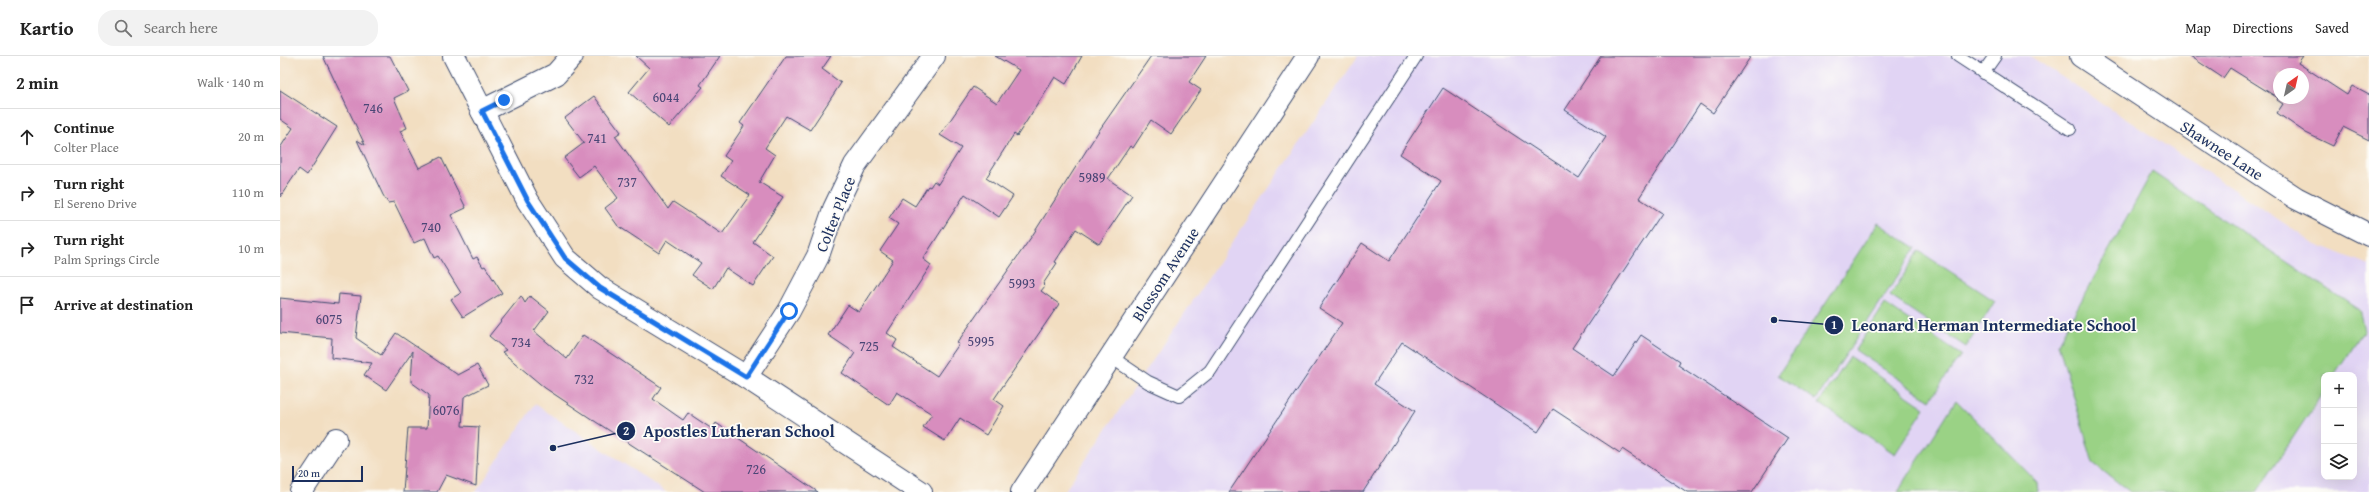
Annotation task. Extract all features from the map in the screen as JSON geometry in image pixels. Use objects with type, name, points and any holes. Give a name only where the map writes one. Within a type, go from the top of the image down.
[{"type":"street","points":[[454,56],[528,201],[565,258],[600,288],[746,377],[921,492]]},
{"type":"street","points":[[482,111],[556,74],[572,56]]},
{"type":"street","name":"Colter Place","points":[[746,377],[789,311],[818,256],[834,209],[855,165],[934,56]]},
{"type":"street","name":"Blossom Avenue","points":[[1022,492],[1308,56]]},
{"type":"street","name":"Shawnee Lane","points":[[2081,56],[2296,198],[2369,235]]},
{"type":"street","points":[[301,492],[336,439]]},
{"type":"lane","points":[[1111,357],[1148,382],[1179,396],[1210,371],[1416,56]]},
{"type":"lane","points":[[1958,56],[2070,129]]},
{"type":"lane","points":[[1983,73],[1994,56]]},
{"type":"shaded area","points":[[1358,56],[2030,56],[2314,243],[2369,265],[2369,492],[1064,492]]},
{"type":"shaded area","points":[[535,404],[666,492],[476,492]]},
{"type":"green space","points":[[2152,172],[2359,310],[2364,330],[2336,372],[2321,372],[2321,396],[2257,492],[2130,492],[2093,463],[2058,343]]},
{"type":"green space","points":[[1878,223],[1916,248],[1816,400],[1778,375]]},
{"type":"green space","points":[[1919,251],[1995,301],[1966,347],[1890,296]]},
{"type":"green space","points":[[1885,304],[1961,355],[1930,400],[1855,350]]},
{"type":"green space","points":[[1850,357],[1925,408],[1895,454],[1819,403]]},
{"type":"green space","points":[[1956,400],[2037,482],[2038,492],[1898,492]]},
{"type":"building","points":[[323,56],[390,56],[408,91],[394,98],[407,128],[400,131],[419,168],[441,157],[466,208],[451,215],[473,259],[477,257],[483,267],[485,266],[502,293],[463,317],[451,299],[461,293],[438,256],[434,258],[425,238],[414,243],[394,202],[388,203],[383,195],[357,140],[365,145]]},
{"type":"building","points":[[636,56],[720,56],[700,85],[703,87],[669,127],[629,92],[649,68]]},
{"type":"building","points":[[786,56],[831,56],[822,69],[841,83],[810,130],[786,116],[765,148],[775,155],[759,182],[783,197],[753,242],[773,256],[753,286],[726,268],[713,289],[692,275],[701,263],[667,240],[659,253],[618,226],[605,208],[618,198],[594,166],[579,177],[564,158],[584,143],[565,118],[594,96],[621,132],[615,136],[668,209],[673,202],[722,234],[750,195],[721,176],[731,161],[724,156],[744,126],[740,123]]},
{"type":"building","points":[[995,56],[1082,56],[1066,84],[1055,77],[1017,136],[1014,134],[986,178],[1013,196],[999,217],[965,194],[923,259],[931,265],[887,333],[897,340],[893,347],[937,376],[959,344],[957,343],[1032,236],[1098,132],[1151,56],[1206,56],[1189,82],[1201,90],[1171,134],[1151,120],[1133,148],[1130,146],[1108,179],[1132,195],[1099,244],[1076,229],[1055,262],[1057,263],[1043,284],[1045,286],[1041,291],[1059,304],[994,399],[1004,406],[986,435],[960,418],[945,441],[923,427],[932,414],[897,392],[889,405],[842,373],[855,353],[828,335],[848,305],[859,312],[893,260],[880,251],[898,224],[889,218],[902,198],[915,206],[928,186],[930,187],[934,181],[938,184],[961,148],[940,135],[973,87],[997,103],[1019,70]]},
{"type":"building","points":[[1601,56],[1751,56],[1713,113],[1700,104],[1639,198],[1662,213],[1572,348],[1614,376],[1641,335],[1680,361],[1678,365],[1788,438],[1752,492],[1687,492],[1622,449],[1620,453],[1553,409],[1538,432],[1402,342],[1374,384],[1415,411],[1363,492],[1229,492],[1342,323],[1319,308],[1362,243],[1389,261],[1441,181],[1400,154],[1443,88],[1579,178],[1606,137],[1565,110]]},
{"type":"building","points":[[2190,56],[2303,56],[2298,63],[2306,68],[2273,68],[2273,95],[2230,68],[2223,78]]},
{"type":"building","points":[[2309,70],[2347,95],[2352,86],[2369,95],[2369,140],[2343,127],[2333,146],[2306,133],[2277,113],[2283,104],[2309,104]]},
{"type":"building","points":[[280,90],[337,127],[307,175],[299,169],[280,197],[280,148],[293,128],[280,119]]},
{"type":"building","points":[[339,294],[361,296],[356,338],[381,355],[396,333],[458,375],[477,365],[488,385],[464,397],[462,426],[479,427],[476,486],[446,475],[437,492],[403,492],[408,428],[427,428],[429,395],[411,382],[413,351],[386,390],[364,375],[372,363],[331,358],[332,338],[280,333],[280,298],[338,304]]},
{"type":"building","points":[[521,296],[525,303],[530,296],[549,311],[534,331],[567,359],[583,335],[661,387],[653,399],[683,420],[688,413],[712,429],[716,423],[818,492],[705,492],[596,422],[545,388],[502,352],[506,350],[489,336]]},
{"type":"place","name":"Leonard Herman Intermediate School","points":[[1774,320]]},
{"type":"place","name":"Apostles Lutheran School","points":[[553,448]]},
{"type":"route","points":[[504,100],[482,111],[528,201],[565,258],[600,288],[746,377],[789,311]]}]
